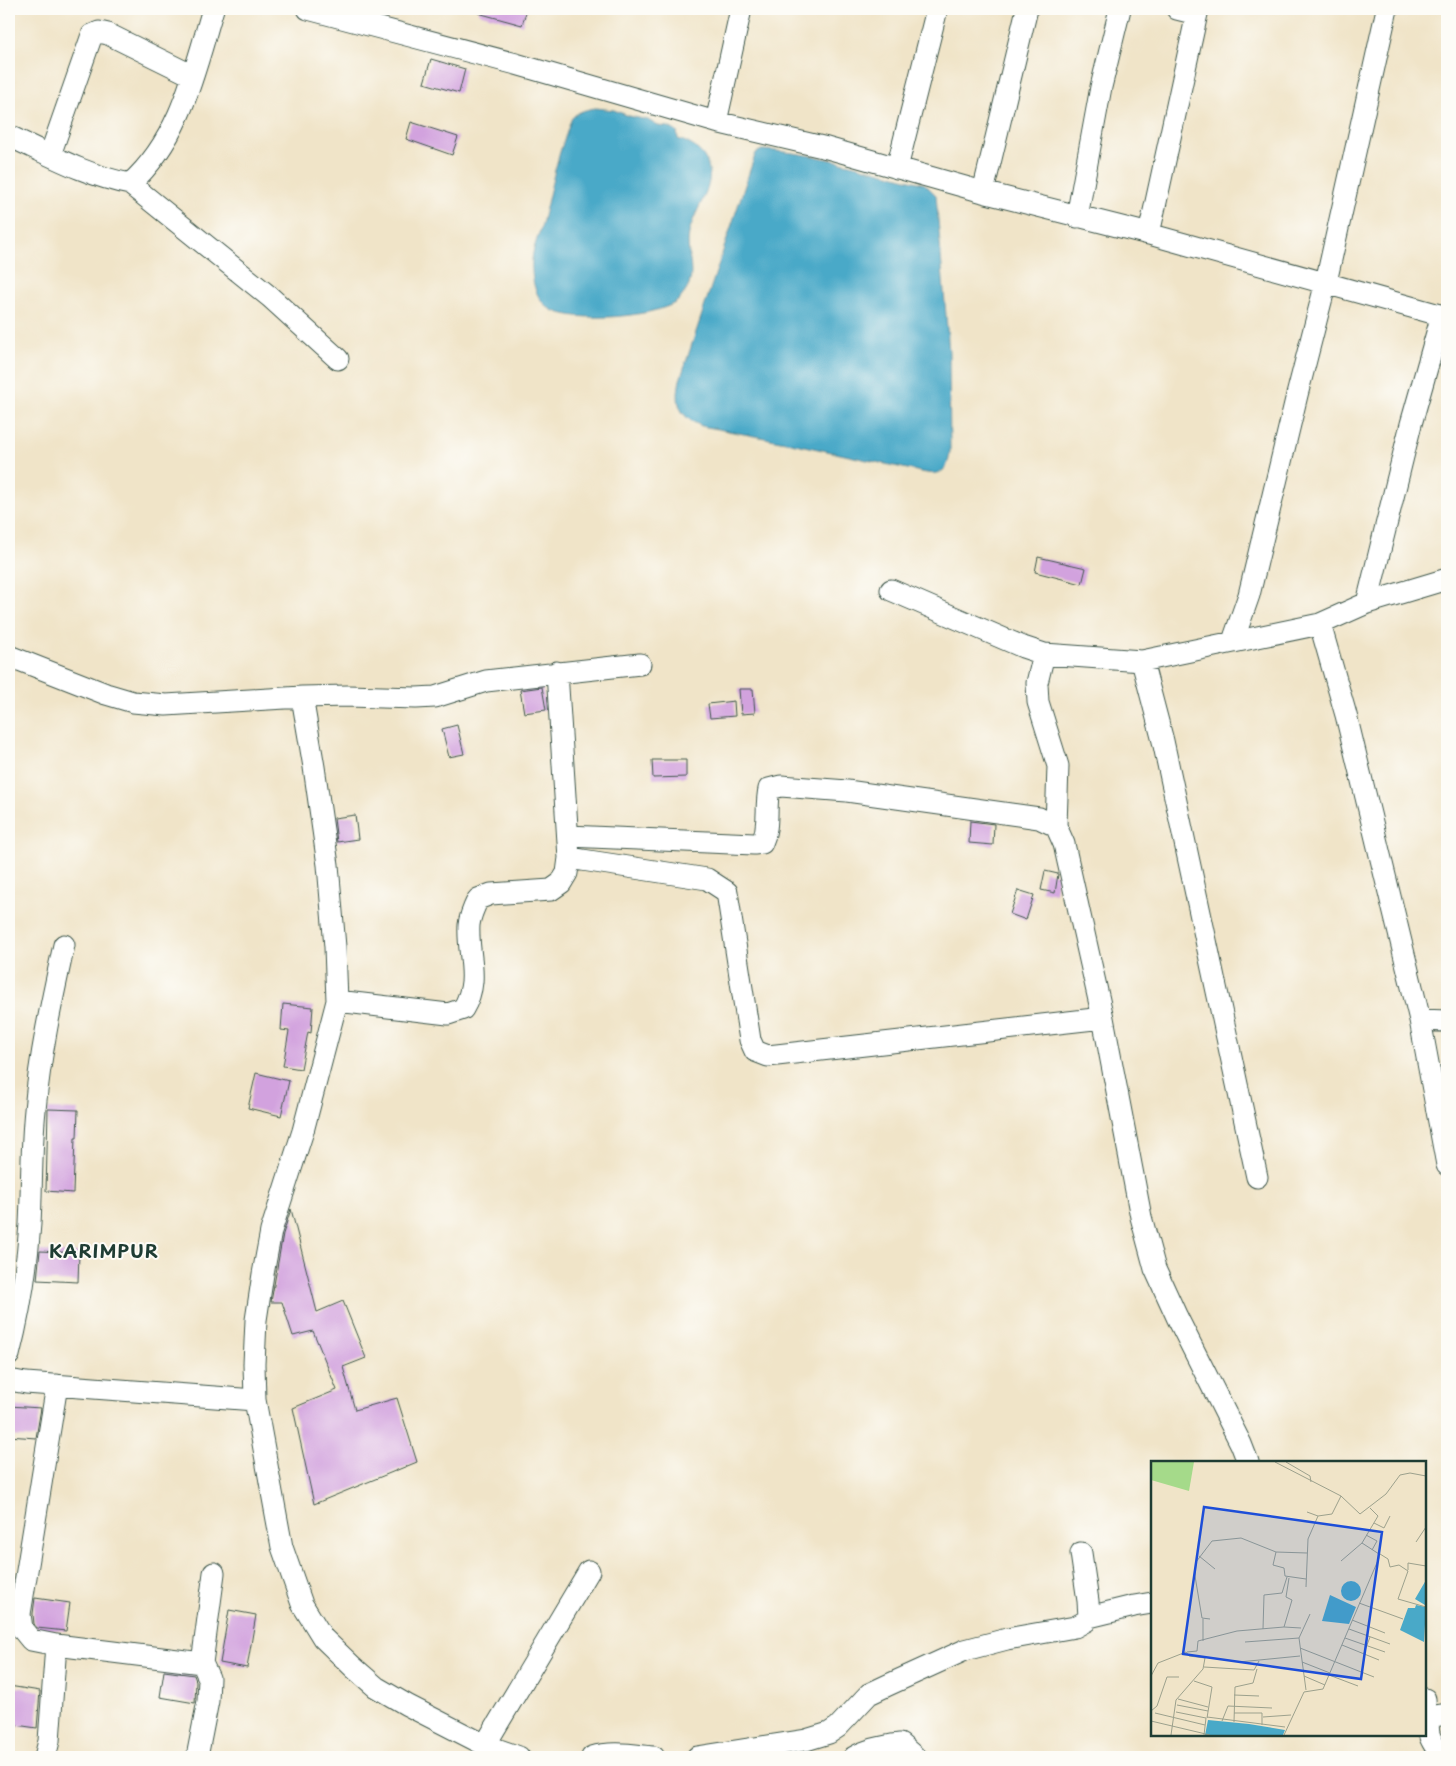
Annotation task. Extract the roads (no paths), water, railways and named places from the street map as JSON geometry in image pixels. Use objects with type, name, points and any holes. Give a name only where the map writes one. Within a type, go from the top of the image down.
[{"type":"street","points":[[130,184],[140,175],[163,146],[183,108],[213,9]]},
{"type":"street","points":[[308,9],[516,64],[716,122],[827,148],[983,192],[1149,234],[1326,282],[1445,316],[1411,424],[1367,603]]},
{"type":"street","points":[[716,122],[741,9]]},
{"type":"street","points":[[897,168],[937,9]]},
{"type":"street","points":[[983,192],[1027,9]]},
{"type":"street","points":[[1077,217],[1101,87],[1120,9]]},
{"type":"street","points":[[1233,641],[1249,595],[1326,282],[1387,9]]},
{"type":"street","points":[[1149,234],[1190,10]]},
{"type":"street","points":[[50,155],[92,35],[99,32],[108,34],[193,76]]},
{"type":"street","points":[[9,136],[88,173],[130,184],[270,297],[338,360]]},
{"type":"street","points":[[891,590],[1023,647],[1044,654],[1142,661],[1320,624],[1367,603],[1447,578]]},
{"type":"street","points":[[1320,624],[1350,730],[1420,1020],[1447,1165]]},
{"type":"street","points":[[1044,654],[1038,683],[1038,702],[1058,766],[1056,826],[1064,844],[1103,1018],[1142,1217],[1155,1269],[1248,1461]]},
{"type":"street","points":[[9,656],[70,681],[133,702],[166,705],[302,697],[435,697],[486,681],[640,664]]},
{"type":"street","points":[[1142,661],[1163,741],[1257,1177]]},
{"type":"street","points":[[337,1002],[448,1014],[464,1010],[470,997],[473,979],[469,926],[472,912],[478,899],[491,894],[551,890],[561,883],[567,873],[569,858],[557,672]]},
{"type":"street","points":[[302,697],[328,866],[335,947],[337,1002],[303,1131],[272,1231],[256,1320],[255,1400],[282,1547],[302,1604],[323,1638],[376,1687],[439,1723],[485,1745],[519,1757]]},
{"type":"street","points":[[568,836],[762,843],[767,833],[767,796],[769,789],[781,786],[847,791],[983,809],[1039,818],[1056,826]]},
{"type":"street","points":[[569,858],[707,880],[727,892],[750,1040],[755,1051],[768,1056],[1103,1018]]},
{"type":"street","points":[[9,1355],[25,1276],[30,1225],[34,1112],[38,1073],[64,945]]},
{"type":"street","points":[[1420,1020],[1447,1021]]},
{"type":"street","points":[[9,1380],[255,1400]]},
{"type":"street","points":[[57,1385],[20,1614],[22,1629],[31,1640],[56,1645],[202,1663]]},
{"type":"street","points":[[1081,1553],[1089,1617]]},
{"type":"street","points":[[485,1745],[589,1571]]},
{"type":"street","points":[[197,1757],[208,1701],[209,1678],[202,1663],[214,1573]]},
{"type":"street","points":[[697,1757],[806,1740],[829,1734],[869,1694],[888,1684],[974,1648],[1007,1639],[1075,1627],[1086,1621],[1089,1617],[1151,1603]]},
{"type":"street","points":[[45,1757],[56,1645]]},
{"type":"street","points":[[1426,1714],[1427,1730],[1430,1738],[1442,1757]]},
{"type":"street","points":[[1427,1730],[1429,1721],[1435,1716],[1447,1714]]},
{"type":"street","points":[[854,1757],[886,1745],[900,1744],[915,1757]]},
{"type":"street","points":[[592,1757],[600,1754],[614,1753],[654,1757]]},
{"type":"water","points":[[596,108],[614,110],[629,116],[648,120],[658,126],[669,127],[677,132],[678,139],[695,147],[701,153],[709,167],[710,176],[708,184],[692,223],[688,239],[691,279],[677,302],[664,308],[614,317],[564,314],[546,306],[535,289],[532,275],[532,260],[535,244],[543,222],[563,142],[572,118],[580,112]]},
{"type":"water","points":[[762,150],[824,158],[865,168],[925,184],[936,195],[949,352],[950,451],[947,464],[942,471],[938,473],[921,472],[791,443],[702,426],[688,418],[681,409],[678,396],[680,380],[754,158],[756,153]]},
{"type":"district","name":"KARIMPUR","points":[[104,1252]]}]
